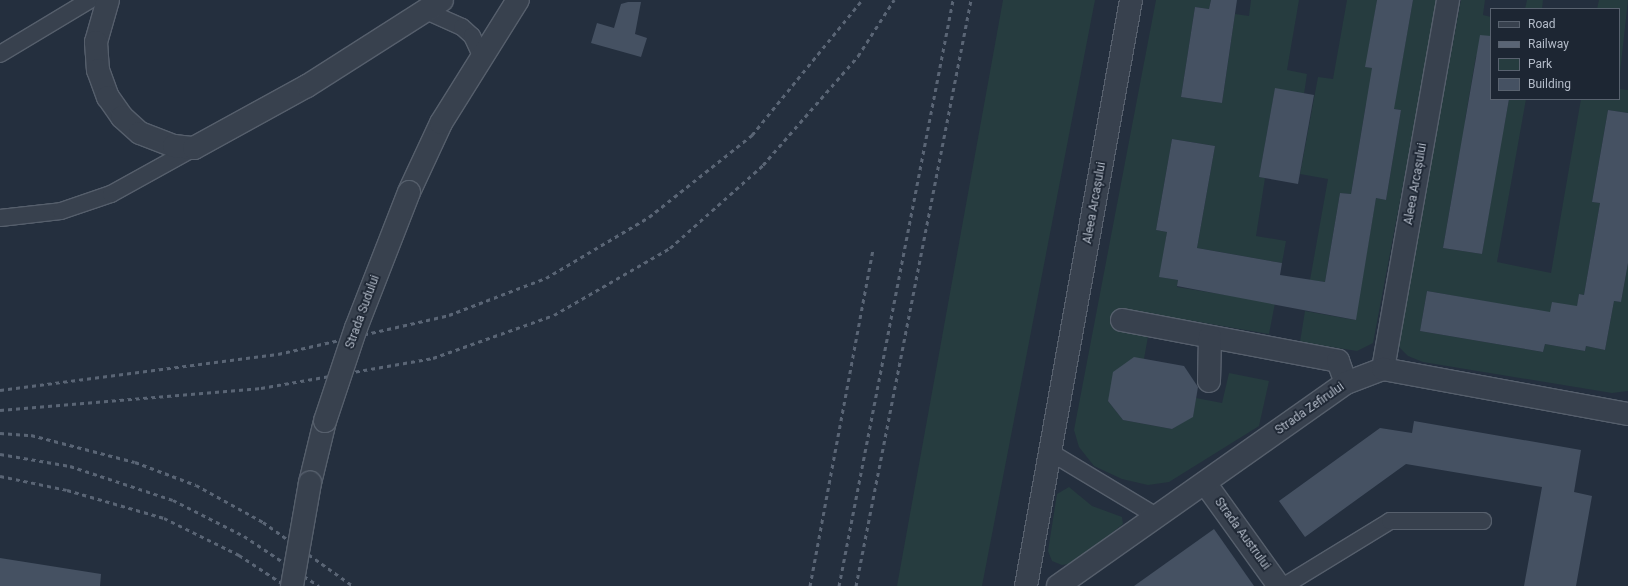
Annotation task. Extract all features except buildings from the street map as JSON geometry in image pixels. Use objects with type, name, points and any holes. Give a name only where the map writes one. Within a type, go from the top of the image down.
[{"type":"street","points":[[108,0],[96,42],[98,70],[108,97],[122,117],[140,133],[174,146],[194,148],[308,86],[434,6]]},
{"type":"street","name":"Strada Sudului","points":[[292,586],[310,483],[325,421],[356,328],[408,192],[440,123],[481,55],[518,0]]},
{"type":"street","name":"Aleea Arcașului","points":[[1050,452],[1132,0]]},
{"type":"street","name":"Aleea Arcașului","points":[[1383,369],[1448,0]]},
{"type":"street","points":[[1122,320],[1338,361],[1346,383]]},
{"type":"street","points":[[1209,381],[1210,337]]},
{"type":"street","points":[[1383,369],[1628,414]]},
{"type":"street","name":"Strada Zefirului","points":[[1058,586],[1346,383],[1383,369]]},
{"type":"street","points":[[1026,586],[1050,452]]},
{"type":"street","name":"Strada Austrului","points":[[1205,483],[1279,586]]},
{"type":"lane","points":[[0,54],[90,0]]},
{"type":"lane","points":[[434,6],[472,36],[481,55]]},
{"type":"lane","points":[[0,218],[61,211],[111,194],[194,148]]},
{"type":"lane","points":[[1050,452],[1156,516]]},
{"type":"lane","points":[[1284,586],[1390,521],[1483,521]]},
{"type":"green space","points":[[1003,0],[1095,0],[982,586],[897,586]]},
{"type":"green space","points":[[1156,0],[1211,0],[1209,9],[1195,7],[1181,97],[1222,103],[1235,14],[1249,16],[1251,0],[1299,0],[1287,70],[1307,74],[1304,94],[1275,89],[1259,177],[1265,178],[1256,236],[1286,241],[1282,263],[1197,248],[1215,146],[1172,139],[1156,230],[1167,232],[1160,277],[1178,280],[1177,287],[1275,303],[1269,334],[1152,314],[1144,359],[1108,401],[1123,420],[1172,429],[1193,416],[1196,398],[1222,403],[1229,373],[1269,381],[1259,426],[1169,482],[1148,485],[1122,479],[1094,466],[1079,447],[1074,430]]},
{"type":"green space","points":[[1347,0],[1377,0],[1366,67],[1400,73],[1413,0],[1438,0],[1373,343],[1357,351],[1300,342],[1305,311],[1355,320],[1376,198],[1386,200],[1401,110],[1366,104],[1351,194],[1340,193],[1325,282],[1310,280],[1328,179],[1300,174],[1318,77],[1333,79]]},
{"type":"green space","points":[[1461,0],[1485,0],[1483,15],[1490,17],[1490,58],[1476,56],[1465,120],[1504,127],[1509,100],[1526,100],[1497,262],[1551,273],[1581,100],[1620,100],[1620,89],[1628,90],[1628,113],[1608,110],[1592,202],[1600,203],[1584,295],[1579,294],[1577,307],[1550,313],[1427,291],[1420,331],[1543,352],[1545,344],[1585,351],[1586,346],[1605,350],[1614,301],[1621,302],[1628,263],[1628,391],[1612,393],[1423,362],[1408,356],[1397,345]],"holes":[[[1459,156],[1497,163],[1482,254],[1443,248]]]},
{"type":"green space","points":[[1527,0],[1543,0],[1542,8],[1525,8]]},
{"type":"green space","points":[[1599,0],[1628,0],[1620,73],[1620,8],[1597,8]]},
{"type":"green space","points":[[1069,487],[1092,506],[1122,517],[1123,524],[1074,563],[1062,565],[1052,561],[1048,551],[1057,494]]},
{"type":"railway","points":[[0,390],[278,354],[449,315],[546,278],[649,217],[752,135],[862,0]]},
{"type":"railway","points":[[0,410],[261,388],[433,358],[554,315],[670,248],[763,165],[858,56],[894,0]]},
{"type":"railway","points":[[839,586],[953,0]]},
{"type":"railway","points":[[856,586],[971,0]]},
{"type":"railway","points":[[810,586],[873,250]]},
{"type":"railway","points":[[0,433],[31,435],[135,462],[196,485],[263,522],[353,586]]},
{"type":"railway","points":[[0,454],[70,466],[173,500],[244,536],[319,586]]},
{"type":"railway","points":[[0,476],[67,490],[164,518],[239,555],[286,586]]}]
